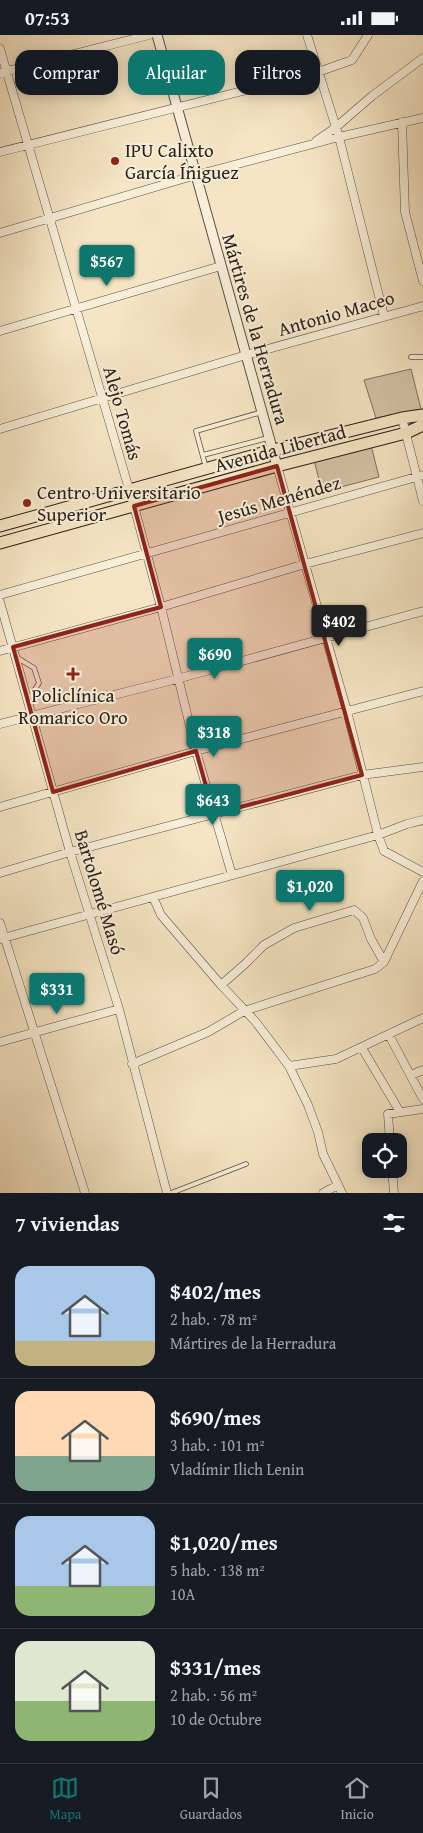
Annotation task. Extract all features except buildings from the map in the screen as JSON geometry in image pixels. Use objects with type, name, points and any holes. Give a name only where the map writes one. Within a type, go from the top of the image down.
[{"type":"main road","name":"Avenida Libertad","points":[[0,526],[273,450],[402,418],[423,415]]},
{"type":"main road","name":"Avenida Libertad","points":[[0,543],[277,466],[406,433],[423,425]]},
{"type":"street","points":[[3,72],[149,35]]},
{"type":"street","name":"Mártires de la Herradura","points":[[157,35],[347,711],[378,835],[384,851],[423,872]]},
{"type":"street","points":[[307,35],[311,50]]},
{"type":"street","points":[[320,71],[352,60],[368,35]]},
{"type":"street","name":"Alejo Tomás","points":[[0,49],[3,72],[28,144],[134,506],[196,751],[232,875]]},
{"type":"street","points":[[312,144],[423,58]]},
{"type":"street","points":[[320,78],[339,137],[384,316]]},
{"type":"street","points":[[0,152],[235,92]]},
{"type":"street","points":[[0,233],[196,175],[339,137],[423,118]]},
{"type":"street","points":[[402,122],[405,212],[423,281]]},
{"type":"street","points":[[0,331],[221,266]]},
{"type":"street","name":"Antonio Maceo","points":[[0,429],[246,355],[423,306]]},
{"type":"street","points":[[402,418],[420,476],[423,501]]},
{"type":"street","name":"Jesús Menéndez","points":[[0,595],[420,476]]},
{"type":"street","points":[[0,651],[161,607],[305,564],[423,533]]},
{"type":"street","name":"Bartolomé Masó","points":[[0,602],[70,852],[119,1009],[166,1193]]},
{"type":"street","points":[[0,724],[177,679],[423,611]]},
{"type":"street","points":[[0,807],[196,751],[423,691]]},
{"type":"street","points":[[0,873],[70,852],[362,775],[423,767]]},
{"type":"street","points":[[2,939],[378,835],[423,820]]},
{"type":"street","points":[[132,1064],[208,1032],[244,1011],[375,969],[384,961],[423,881]]},
{"type":"street","points":[[153,897],[161,915],[244,1011],[255,1021],[289,1066],[308,1105],[323,1153],[342,1193]]},
{"type":"street","points":[[221,985],[246,964],[264,945],[294,928],[354,911],[363,918],[371,939],[384,961]]},
{"type":"street","points":[[0,923],[2,939],[85,1193]]},
{"type":"street","points":[[0,1042],[119,1009]]},
{"type":"street","points":[[289,1066],[336,1059],[423,1018]]},
{"type":"street","points":[[390,1035],[423,1099]]},
{"type":"street","points":[[362,1048],[400,1112]]},
{"type":"street","points":[[411,1075],[423,1070]]},
{"type":"street","points":[[389,1133],[388,1115],[423,1109]]},
{"type":"street","points":[[393,1178],[394,1193]]},
{"type":"street","points":[[323,1193],[338,1185]]},
{"type":"lane","points":[[411,357],[423,357]]},
{"type":"lane","points":[[206,469],[196,431],[262,412]]},
{"type":"lane","points":[[203,455],[270,438]]},
{"type":"lane","points":[[16,657],[34,668],[40,683],[28,700]]},
{"type":"lane","points":[[171,1193],[246,1163]]},
{"type":"highlighted area","points":[[277,466],[362,775],[214,814],[196,751],[53,792],[13,647],[161,607],[134,506]]},
{"type":"shaded area","points":[[411,369],[421,409],[376,418],[364,380]]},
{"type":"shaded area","points":[[371,445],[379,477],[322,492],[314,460]]},
{"type":"place","name":"IPU Calixto García Íñiguez","points":[[115,161]]},
{"type":"place","name":"Centro Universitario Superior","points":[[27,503]]},
{"type":"place","name":"Policlínica Romarico Oro","points":[[73,674]]}]
